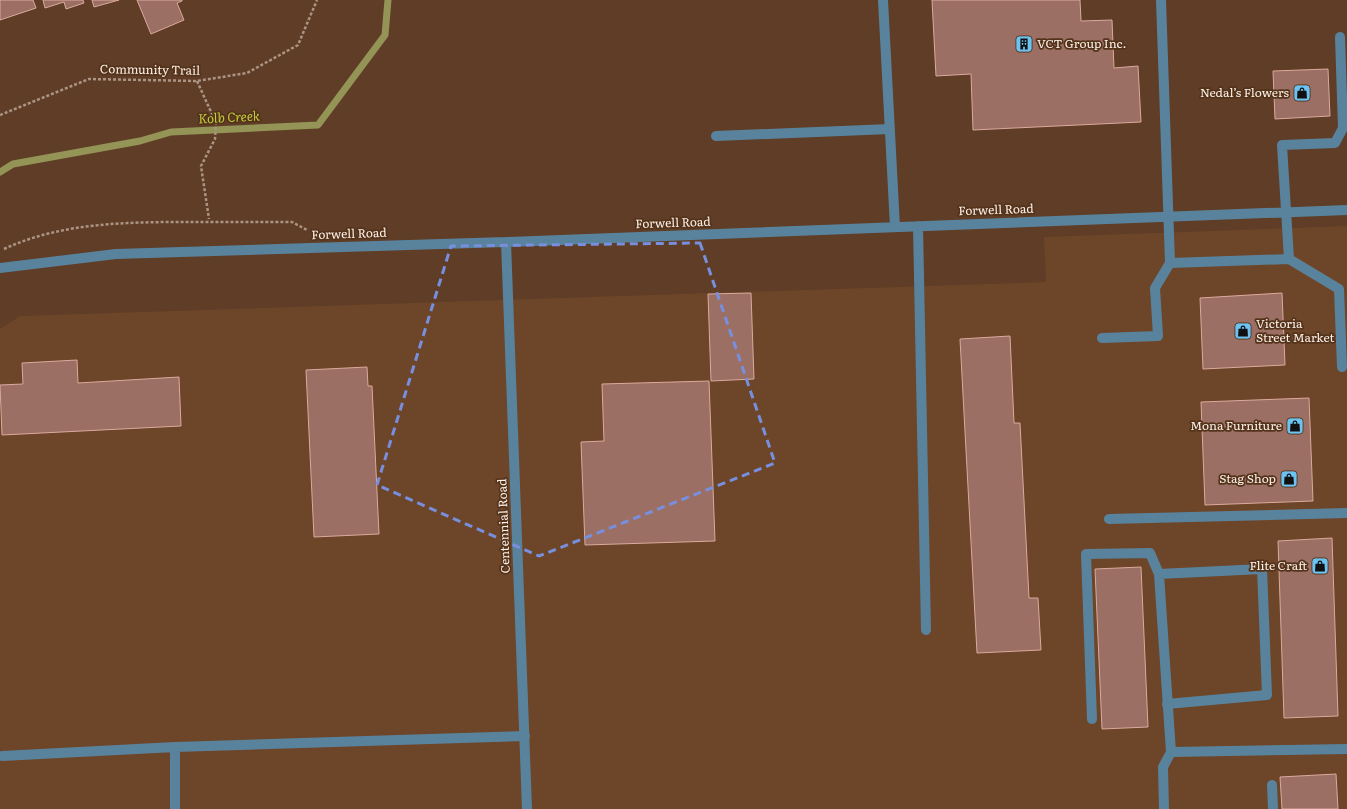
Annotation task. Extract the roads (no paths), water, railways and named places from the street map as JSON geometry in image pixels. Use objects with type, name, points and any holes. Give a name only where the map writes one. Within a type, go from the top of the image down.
[{"type":"street","points":[[883,0],[895,227]]},
{"type":"street","points":[[1102,338],[1158,336],[1155,288],[1170,263],[1167,217],[1161,0]]},
{"type":"street","points":[[1289,259],[1282,144],[1335,143],[1343,128],[1340,37]]},
{"type":"street","points":[[716,136],[890,129]]},
{"type":"street","name":"Forwell Road","points":[[0,268],[116,254],[506,242],[1347,210]]},
{"type":"street","points":[[918,226],[926,630]]},
{"type":"street","name":"Centennial Road","points":[[506,242],[527,809]]},
{"type":"street","points":[[1170,263],[1289,259],[1339,289],[1342,367]]},
{"type":"street","points":[[1109,519],[1347,513]]},
{"type":"street","points":[[1092,719],[1086,554],[1150,553],[1159,574],[1171,752],[1163,767],[1164,809]]},
{"type":"street","points":[[1159,574],[1262,569],[1267,695],[1167,704]]},
{"type":"street","points":[[2,756],[175,747],[525,736]]},
{"type":"street","points":[[175,747],[175,809]]},
{"type":"street","points":[[1171,752],[1347,749]]},
{"type":"street","points":[[1272,785],[1273,809]]},
{"type":"waterway","name":"Kolb Creek","points":[[0,172],[13,164],[140,141],[171,132],[318,125],[385,35],[388,0]]},
{"type":"place","name":"VCT Group Inc.","points":[[1024,44]]},
{"type":"place","name":"Nedal’s Flowers","points":[[1302,93]]},
{"type":"place","name":"Victoria Street Market","points":[[1243,331]]},
{"type":"place","name":"Mona Furniture","points":[[1295,426]]},
{"type":"place","name":"Stag Shop","points":[[1289,479]]},
{"type":"place","name":"Flite Craft","points":[[1320,566]]}]
